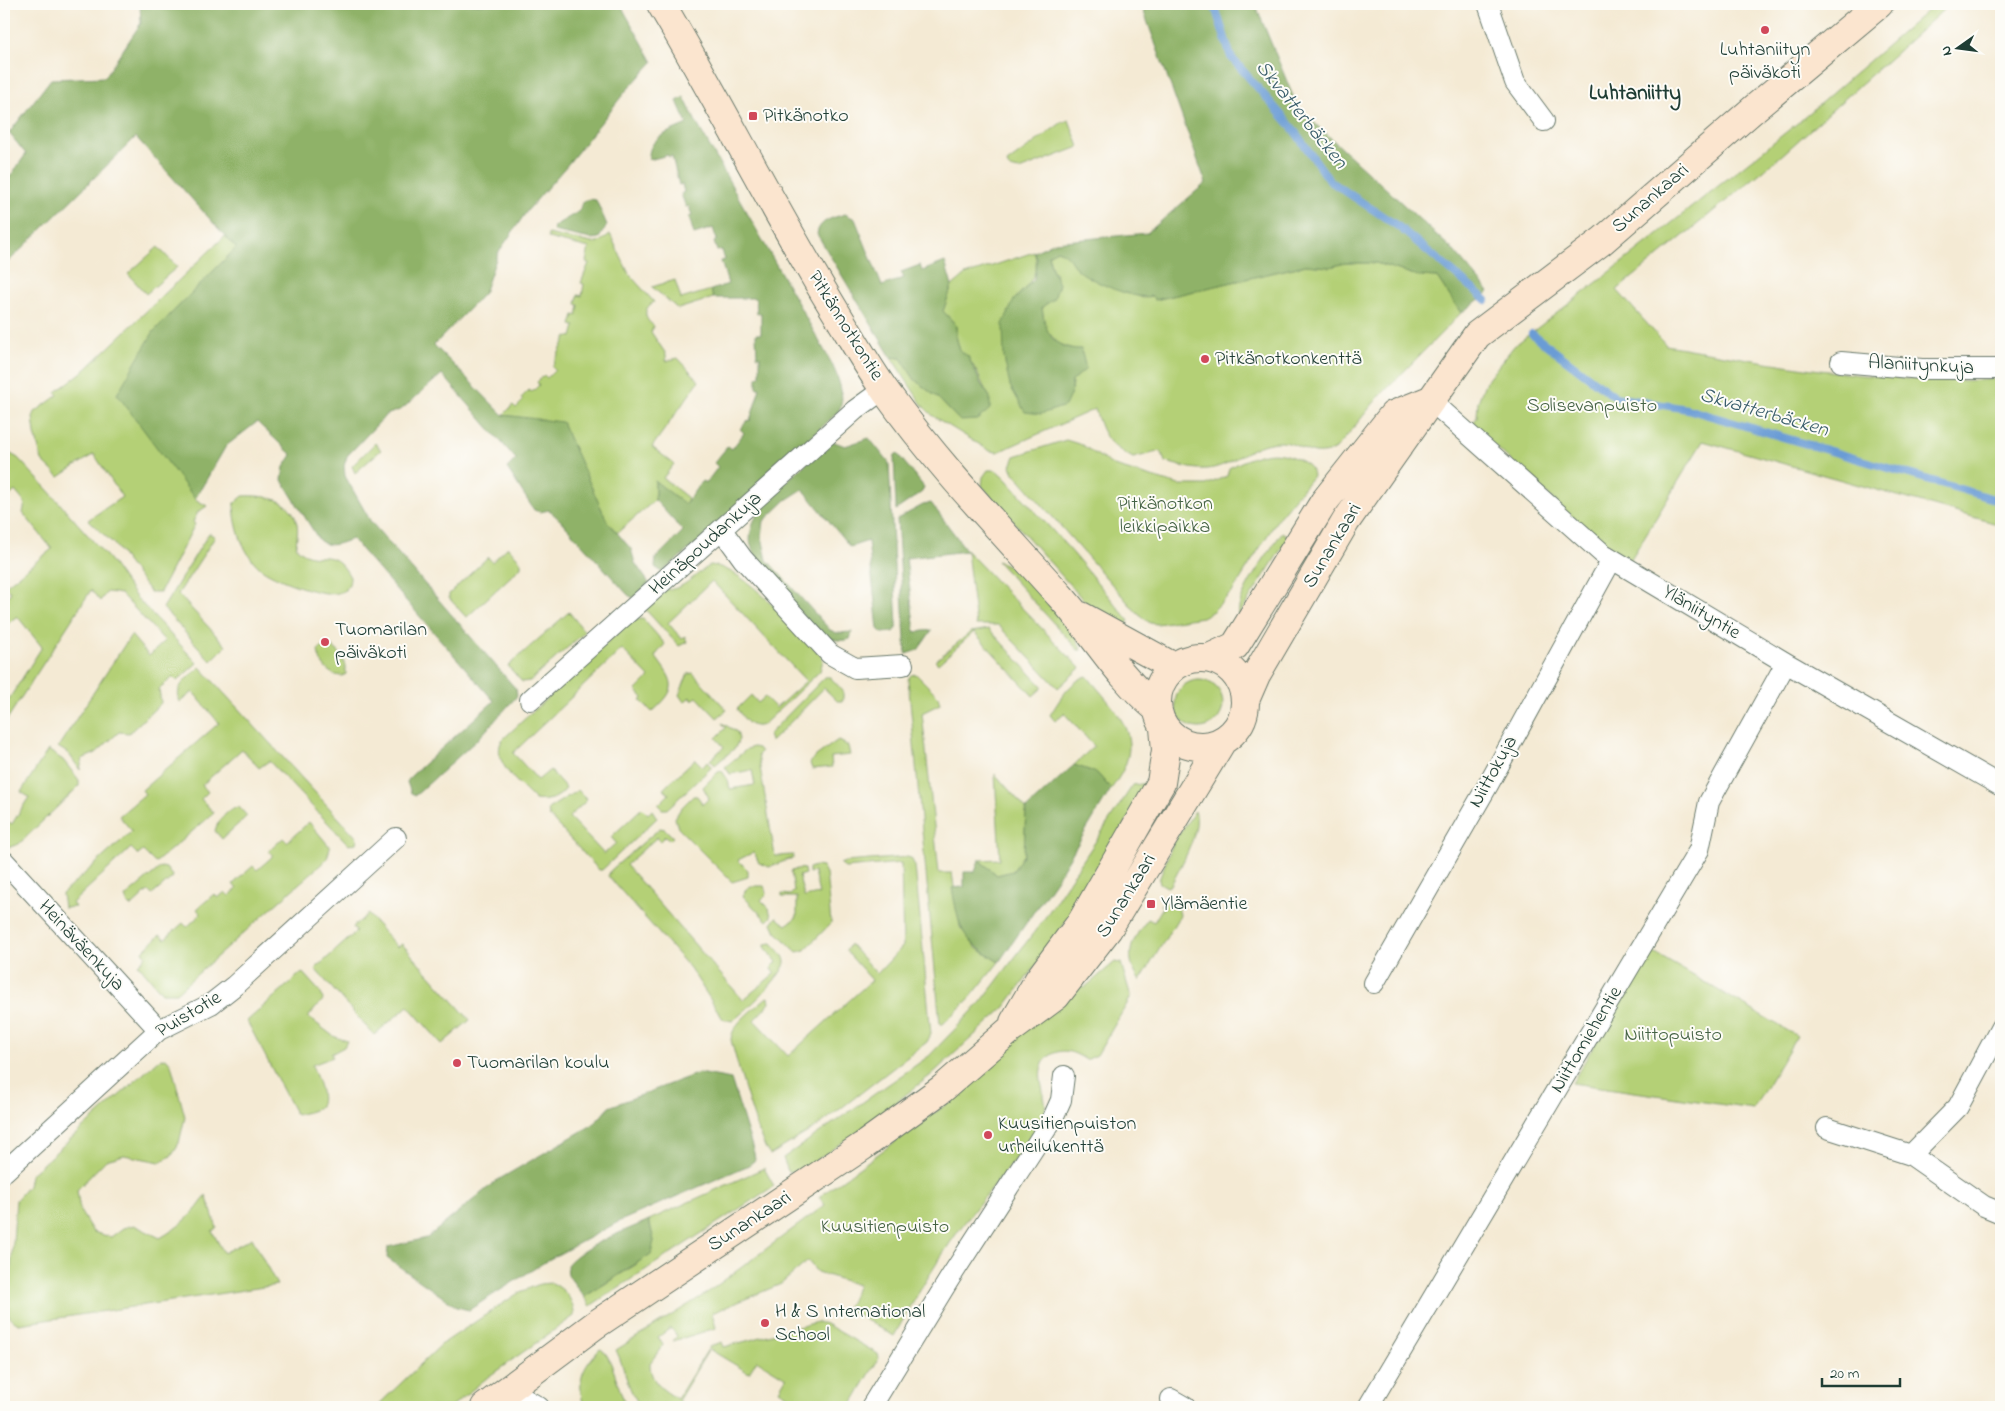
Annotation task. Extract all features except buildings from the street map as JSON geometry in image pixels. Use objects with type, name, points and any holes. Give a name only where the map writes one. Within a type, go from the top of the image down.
[{"type":"street","name":"Pitkännotkontie","points":[[661,4],[809,268],[884,390],[913,429],[1076,614],[1104,654],[1161,718]]},
{"type":"street","points":[[1488,4],[1515,82],[1544,121]]},
{"type":"street","name":"Sunankaari","points":[[1246,698],[1256,674],[1346,521],[1477,335],[1602,241],[1756,107],[1879,4]]},
{"type":"street","name":"Alaniitynkuja","points":[[1841,362],[1922,369],[2001,369]]},
{"type":"street","name":"Heinäpoudankuja","points":[[530,700],[855,410],[884,390]]},
{"type":"street","name":"Sunankaari","points":[[1209,658],[1234,646],[1324,502],[1393,415],[1430,400]]},
{"type":"street","name":"Yläniityntie","points":[[1430,400],[1602,553],[1786,663],[2001,786]]},
{"type":"street","points":[[722,530],[743,559],[830,654],[855,668],[903,666]]},
{"type":"street","name":"Niittokuja","points":[[1374,983],[1488,785],[1612,559]]},
{"type":"street","name":"Pitkännotkontie","points":[[1076,614],[1174,666]]},
{"type":"street","points":[[1194,658],[1209,658],[1227,666],[1235,673],[1242,685],[1246,698],[1245,714],[1236,730],[1221,743],[1194,747],[1179,741],[1161,718],[1157,698],[1161,683],[1174,666],[1194,658]]},
{"type":"street","name":"Niittomiehentie","points":[[1368,1407],[1699,850],[1709,802],[1786,663]]},
{"type":"street","name":"Sunankaari","points":[[1010,1030],[1039,979],[1082,921],[1161,783],[1166,750],[1161,718]]},
{"type":"street","name":"Sunankaari","points":[[485,1407],[595,1326],[863,1146],[942,1088],[1010,1030],[1056,996],[1108,929],[1221,743]]},
{"type":"street","name":"Puistotie","points":[[4,1172],[159,1030],[211,1004],[234,986],[396,838]]},
{"type":"street","name":"Heinäväenkuja","points":[[4,861],[159,1030]]},
{"type":"street","points":[[1911,1155],[1958,1107],[2001,1027]]},
{"type":"street","points":[[870,1407],[950,1278],[1052,1120],[1061,1100],[1064,1076]]},
{"type":"street","points":[[1827,1128],[1911,1155],[1984,1206],[2001,1213]]},
{"type":"street","points":[[507,1390],[539,1407]]},
{"type":"green space","points":[[140,4],[620,4],[653,62],[625,92],[568,164],[527,211],[498,253],[484,293],[434,345],[503,415],[562,422],[607,521],[631,549],[635,563],[649,583],[633,598],[628,595],[549,510],[540,512],[534,510],[507,468],[516,459],[442,374],[402,409],[386,415],[347,456],[344,466],[345,476],[371,522],[516,689],[517,696],[480,737],[416,795],[411,793],[407,782],[411,776],[494,701],[352,539],[331,545],[319,540],[282,480],[284,467],[292,455],[257,422],[226,446],[195,499],[117,394],[154,331],[236,248],[136,137],[4,266],[4,185],[26,154],[9,133],[51,79],[105,77],[141,23]]},
{"type":"green space","points":[[1141,4],[1255,4],[1298,108],[1453,250],[1489,292],[1461,313],[1437,277],[1418,276],[1376,263],[1345,263],[1330,267],[1306,265],[1155,300],[1152,296],[1135,296],[1124,293],[1091,279],[1076,268],[1067,256],[1057,250],[1048,255],[1059,284],[1054,299],[1042,307],[1045,324],[1057,342],[1063,346],[1081,349],[1086,369],[1072,381],[1071,393],[1065,406],[1041,414],[1025,412],[1010,386],[1004,358],[1003,324],[1014,300],[1034,279],[1037,259],[1034,252],[1055,242],[1147,233],[1206,183]]},
{"type":"green space","name":"Solisevanpuisto","points":[[1935,4],[1950,4],[1781,156],[1617,290],[1666,345],[1790,366],[1876,377],[1960,381],[2001,379],[2001,525],[1703,441],[1629,562],[1572,517],[1472,425],[1477,417],[1478,402],[1485,383],[1514,346],[1800,121]]},
{"type":"green space","points":[[684,97],[696,122],[832,364],[841,388],[842,401],[838,412],[715,528],[662,572],[655,567],[656,558],[683,531],[655,500],[655,481],[685,504],[702,481],[706,483],[718,467],[714,463],[728,446],[732,449],[744,433],[740,429],[748,420],[750,421],[760,388],[757,388],[757,377],[760,376],[760,356],[757,356],[756,334],[761,334],[761,313],[757,313],[756,298],[713,298],[711,290],[728,284],[721,261],[725,260],[722,250],[717,251],[714,242],[717,240],[713,228],[694,234],[689,217],[692,216],[689,206],[686,207],[681,194],[684,192],[682,184],[679,185],[672,156],[669,157],[668,155],[649,160],[649,152],[652,146],[661,136],[687,124],[677,101]]},
{"type":"green space","points":[[1069,120],[1079,147],[1019,170],[1009,168],[1007,163],[1061,123]]},
{"type":"green space","points":[[589,199],[596,200],[607,225],[599,238],[591,239],[553,231],[554,226],[578,212],[584,201]]},
{"type":"green space","points":[[845,214],[855,219],[882,286],[904,278],[901,272],[920,265],[922,271],[945,262],[952,286],[943,311],[956,325],[956,336],[960,351],[968,356],[981,384],[990,397],[990,409],[977,420],[960,421],[939,399],[915,380],[901,358],[891,357],[817,234],[818,229],[831,218]]},
{"type":"green space","points":[[548,234],[598,243],[610,234],[629,274],[654,302],[646,311],[646,317],[654,326],[651,332],[666,354],[666,361],[678,358],[699,381],[652,447],[674,464],[663,478],[688,498],[685,504],[655,482],[655,500],[617,533],[607,521],[562,423],[503,415],[513,405],[516,408],[523,401],[521,398],[529,390],[532,392],[539,385],[537,382],[544,375],[547,378],[555,370],[552,367],[567,336],[572,337],[575,326],[571,325],[574,315],[577,316],[579,305],[576,304],[578,295],[582,296],[584,284],[581,283],[589,263],[586,262],[589,248],[548,238]]},
{"type":"green space","points":[[225,236],[237,248],[154,331],[195,499],[207,506],[198,512],[193,522],[195,524],[160,592],[150,592],[114,544],[88,520],[122,497],[94,454],[59,477],[42,461],[33,417],[35,412],[58,395],[56,392],[86,369]]},
{"type":"green space","points":[[158,247],[177,267],[146,294],[128,274]]},
{"type":"green space","points":[[1057,250],[1068,254],[1075,267],[1143,298],[1153,295],[1155,300],[1306,265],[1330,267],[1345,263],[1376,263],[1418,276],[1437,277],[1461,313],[1377,399],[1336,449],[1326,452],[1312,452],[1293,444],[1268,443],[1258,446],[1215,468],[1206,469],[1191,468],[1165,462],[1161,451],[1133,458],[1117,448],[1107,438],[1095,409],[998,452],[990,451],[933,416],[923,406],[891,357],[901,358],[915,380],[939,399],[960,421],[990,397],[970,360],[960,351],[956,336],[956,325],[943,311],[952,286],[965,275],[1034,252],[1036,260],[1035,273],[1014,300],[1071,393],[1072,381],[1086,368],[1073,349],[1059,344],[1045,329],[1042,307],[1056,274],[1052,269],[1048,254]]},
{"type":"green space","points":[[675,280],[681,299],[711,290],[713,298],[678,309],[652,287]]},
{"type":"green space","points":[[869,438],[889,463],[897,627],[893,632],[882,633],[878,629],[868,541],[850,547],[803,489],[786,500],[764,521],[762,537],[767,560],[830,630],[837,633],[852,632],[850,639],[837,640],[819,631],[784,595],[762,567],[750,543],[750,538],[752,526],[764,505],[787,481],[832,441],[845,446]]},
{"type":"green space","name":"Pitkänotkon leikkipaikka","points":[[1066,440],[1082,445],[1114,466],[1179,485],[1206,485],[1227,476],[1229,468],[1238,463],[1256,456],[1273,453],[1291,456],[1301,461],[1309,467],[1313,476],[1279,517],[1233,591],[1213,611],[1202,617],[1157,624],[1150,623],[1138,614],[1014,473],[1011,466],[1015,456]]},
{"type":"green space","points":[[375,443],[381,450],[355,473],[352,466]]},
{"type":"green space","points":[[4,450],[18,458],[46,488],[109,559],[135,596],[197,663],[177,681],[173,677],[159,689],[161,703],[129,733],[119,732],[96,753],[82,759],[80,770],[69,754],[58,747],[131,635],[149,656],[165,641],[121,594],[107,592],[100,601],[91,590],[4,724],[4,707],[42,647],[17,616],[4,627],[4,598],[11,593],[5,586],[52,549],[23,513],[25,503],[15,491],[4,501]]},
{"type":"green space","points":[[897,453],[924,487],[922,492],[896,510],[894,456]]},
{"type":"green space","points":[[988,470],[996,470],[1004,477],[1073,553],[1129,621],[1121,631],[1086,603],[982,486],[983,477]]},
{"type":"green space","points":[[243,496],[260,496],[284,503],[294,515],[297,524],[297,548],[311,556],[330,558],[337,561],[350,577],[347,588],[341,592],[323,593],[286,582],[259,567],[248,554],[240,538],[236,521],[234,504]]},
{"type":"green space","points":[[931,503],[967,551],[906,558],[915,632],[932,630],[918,650],[906,654],[897,519],[923,505]]},
{"type":"green space","points":[[1282,532],[1289,537],[1239,615],[1242,597],[1248,585]]},
{"type":"green space","points":[[209,533],[215,537],[178,594],[226,646],[211,661],[163,608]]},
{"type":"green space","points":[[508,547],[521,562],[521,567],[467,617],[465,616],[449,598],[449,594],[488,557],[492,562]]},
{"type":"green space","points":[[967,551],[1080,668],[1058,688],[998,625],[976,625]]},
{"type":"green space","points":[[997,561],[1011,567],[1040,593],[1071,630],[1081,650],[1078,650]]},
{"type":"green space","points":[[710,565],[724,568],[753,587],[784,616],[821,655],[823,660],[820,671],[763,725],[751,725],[737,709],[751,695],[758,703],[765,697],[776,708],[806,681],[712,581],[668,623],[682,639],[685,636],[687,642],[679,646],[641,605],[660,588],[674,589],[686,583]]},
{"type":"green space","points":[[569,612],[585,632],[530,681],[522,682],[508,666]]},
{"type":"green space","points":[[643,619],[665,644],[655,656],[670,679],[670,691],[667,697],[652,712],[641,701],[643,698],[636,690],[649,677],[622,649],[513,753],[538,780],[550,770],[566,788],[561,794],[553,798],[535,800],[503,765],[499,748],[502,740],[627,624]]},
{"type":"green space","points":[[989,629],[1043,687],[1033,696],[974,632],[938,664],[935,661],[971,632]]},
{"type":"green space","points":[[326,645],[335,648],[341,655],[345,664],[346,674],[342,676],[333,674],[320,660],[318,650]]},
{"type":"green space","points":[[200,667],[357,838],[356,843],[349,845],[269,761],[259,768],[242,749],[202,785],[208,792],[201,799],[214,813],[155,863],[143,851],[138,855],[131,848],[72,903],[75,907],[64,908],[62,894],[132,831],[119,816],[145,794],[142,790],[219,723],[193,692],[180,702],[178,696],[180,687]]},
{"type":"green space","points":[[693,673],[727,710],[717,718],[697,697],[692,700],[690,697],[684,702],[679,695],[688,674]]},
{"type":"green space","points":[[916,674],[938,696],[940,704],[922,713],[939,873],[952,873],[960,927],[976,948],[999,962],[970,998],[943,1024],[940,1024],[908,679],[911,675]]},
{"type":"green space","points":[[1087,676],[1119,716],[1126,729],[1129,742],[1128,756],[1122,771],[1111,789],[1097,773],[1074,765],[1094,746],[1064,713],[1055,721],[1050,715],[1070,687]]},
{"type":"green space","points":[[825,677],[830,677],[843,691],[843,701],[837,701],[824,688],[770,741],[768,735]]},
{"type":"green space","points":[[1194,680],[1204,680],[1216,687],[1223,699],[1223,709],[1216,721],[1204,728],[1194,728],[1186,724],[1179,717],[1175,709],[1175,699],[1179,691],[1186,684]]},
{"type":"green space","points":[[722,723],[737,732],[739,739],[735,748],[715,765],[710,760],[724,747],[716,738],[726,728]]},
{"type":"green space","points":[[838,740],[848,746],[850,755],[831,757],[832,767],[812,769],[810,763],[816,756]]},
{"type":"green space","points":[[758,748],[761,752],[758,755],[775,856],[793,855],[793,858],[769,867],[759,863],[754,852],[738,860],[748,870],[748,877],[732,882],[678,828],[675,818],[681,808],[693,796],[697,796],[703,804],[709,798],[703,787],[718,772],[722,771],[728,780],[730,789],[755,785],[752,770],[730,774],[725,767],[747,749]]},
{"type":"green space","points":[[48,750],[63,760],[79,780],[79,786],[19,844],[10,847],[4,844],[4,819],[12,824],[29,797],[21,792]]},
{"type":"green space","points":[[695,759],[703,767],[707,762],[712,767],[667,809],[662,809],[658,805],[669,794],[663,789]]},
{"type":"green space","points":[[1074,765],[1097,773],[1111,789],[1056,880],[999,962],[976,946],[964,932],[957,914],[952,888],[964,887],[964,872],[975,872],[979,860],[997,875],[1013,871],[1024,854],[1026,809]]},
{"type":"green space","points":[[995,774],[1026,809],[1024,854],[1013,871],[997,875],[979,860],[1000,859]]},
{"type":"green space","points":[[1150,783],[1052,944],[1004,1008],[931,1075],[862,1129],[798,1173],[788,1171],[783,1158],[929,1056],[981,1002],[1044,919],[1133,785]]},
{"type":"green space","points":[[578,790],[587,800],[569,817],[604,854],[616,843],[611,837],[642,808],[648,814],[652,810],[657,818],[602,870],[599,870],[549,816],[548,809]]},
{"type":"green space","points":[[239,807],[247,816],[222,839],[215,831],[218,823],[228,812]]},
{"type":"green space","points":[[1195,811],[1196,819],[1193,838],[1171,885],[1167,887],[1160,883],[1159,880],[1173,843]]},
{"type":"green space","points":[[309,822],[330,847],[327,859],[176,993],[162,993],[138,964],[146,956],[143,951],[160,935],[165,939],[183,923],[187,927],[201,914],[197,909],[214,894],[218,898],[225,892],[229,896],[237,889],[233,884],[253,866],[257,870],[273,856],[269,851],[283,838],[287,842]]},
{"type":"green space","points":[[660,828],[665,829],[673,837],[670,840],[665,836],[660,841],[657,837],[626,865],[743,1000],[775,973],[771,968],[777,962],[765,947],[765,944],[772,943],[785,959],[783,968],[771,984],[745,1011],[732,1021],[723,1019],[690,968],[608,876],[611,870]]},
{"type":"green space","points":[[911,858],[915,866],[931,1034],[927,1042],[818,1126],[770,1155],[760,1136],[749,1101],[731,1040],[732,1034],[744,1017],[769,997],[770,1003],[754,1020],[788,1056],[872,980],[846,951],[850,944],[877,974],[903,946],[901,863],[845,868],[840,864]]},
{"type":"green space","points":[[815,866],[822,867],[826,873],[831,923],[805,950],[797,952],[776,932],[772,923],[776,917],[786,925],[797,917],[797,897],[782,897],[782,894],[790,895],[794,891],[791,871],[800,868],[804,869],[805,874],[799,876],[804,897],[819,894],[814,872],[809,873],[809,868]]},
{"type":"green space","points":[[161,867],[166,868],[173,877],[152,895],[148,891],[132,906],[128,905],[125,897]]},
{"type":"green space","points":[[751,886],[764,886],[767,894],[761,900],[769,908],[771,917],[767,921],[743,896],[746,889]]},
{"type":"green space","points":[[1169,901],[1178,907],[1180,915],[1140,981],[1132,964],[1131,949],[1137,934],[1148,919],[1154,922],[1163,907],[1160,905]]},
{"type":"green space","points":[[368,914],[397,947],[402,944],[470,1020],[442,1044],[408,1006],[374,1035],[315,969],[356,932],[353,927]]},
{"type":"green space","name":"Niittopuisto","points":[[1649,950],[1797,1036],[1753,1109],[1572,1083]]},
{"type":"green space","name":"Kuusitienpuisto","points":[[1115,962],[1121,963],[1131,997],[1097,1055],[1086,1060],[1074,1053],[1060,1051],[1051,1055],[1044,1062],[1041,1078],[1045,1114],[1042,1122],[959,1230],[925,1282],[894,1336],[847,1309],[858,1285],[817,1272],[808,1261],[781,1284],[712,1313],[716,1328],[673,1341],[677,1336],[671,1328],[658,1337],[663,1345],[650,1363],[652,1375],[658,1384],[677,1399],[710,1346],[722,1342],[724,1347],[817,1322],[826,1324],[878,1354],[879,1358],[850,1407],[808,1407],[779,1390],[786,1378],[757,1360],[749,1373],[709,1349],[678,1401],[687,1407],[642,1407],[633,1395],[616,1350],[707,1293],[825,1205],[819,1197],[955,1098],[1077,979],[1084,988]]},
{"type":"green space","points":[[302,972],[321,993],[323,1000],[308,1017],[333,1036],[347,1041],[344,1047],[331,1054],[333,1057],[312,1065],[321,1092],[321,1103],[314,1110],[296,1115],[247,1021]]},
{"type":"green space","points":[[166,1058],[171,1064],[185,1117],[179,1143],[171,1156],[160,1162],[124,1155],[106,1160],[77,1190],[80,1211],[93,1232],[111,1237],[123,1228],[134,1225],[160,1238],[186,1220],[206,1195],[217,1228],[212,1231],[224,1253],[252,1238],[277,1285],[17,1323],[10,1318],[8,1312],[16,1200],[28,1186],[30,1175],[160,1059]]},
{"type":"green space","points":[[699,1073],[731,1079],[754,1153],[755,1160],[749,1165],[620,1221],[548,1260],[469,1310],[457,1307],[387,1258],[388,1247],[427,1238],[496,1181],[594,1124],[609,1107]]},
{"type":"green space","points":[[764,1168],[774,1186],[590,1306],[584,1297],[637,1264],[654,1241],[649,1220]]},
{"type":"green space","points":[[649,1220],[654,1241],[651,1254],[584,1297],[568,1275],[567,1265],[583,1251]]},
{"type":"green space","points":[[552,1283],[568,1296],[573,1306],[574,1316],[488,1377],[451,1407],[376,1407],[442,1344],[520,1292],[540,1284]]},
{"type":"green space","points":[[600,1349],[605,1352],[612,1366],[624,1401],[628,1407],[584,1407],[581,1390],[582,1376],[588,1363]]},
{"type":"waterway","name":"Skvatterbäcken","points":[[1214,4],[1231,57],[1291,126],[1330,181],[1399,227],[1486,300]]},
{"type":"waterway","name":"Skvatterbäcken","points":[[1532,334],[1615,397],[1687,409],[2001,501]]},
{"type":"place","name":"Luhtaniityn päiväkoti","points":[[1765,30]]},
{"type":"place","name":"Pitkänotko","points":[[753,116]]},
{"type":"place","name":"Pitkänotkonkenttä","points":[[1205,359]]},
{"type":"place","name":"Tuomarilan päiväkoti","points":[[325,642]]},
{"type":"place","name":"Ylämäentie","points":[[1151,904]]},
{"type":"place","name":"Tuomarilan koulu","points":[[457,1063]]},
{"type":"place","name":"Kuusitienpuiston urheilukenttä","points":[[988,1135]]},
{"type":"place","name":"H & S International School","points":[[765,1323]]},
{"type":"district","name":"Luhtaniitty","points":[[1635,94]]}]
